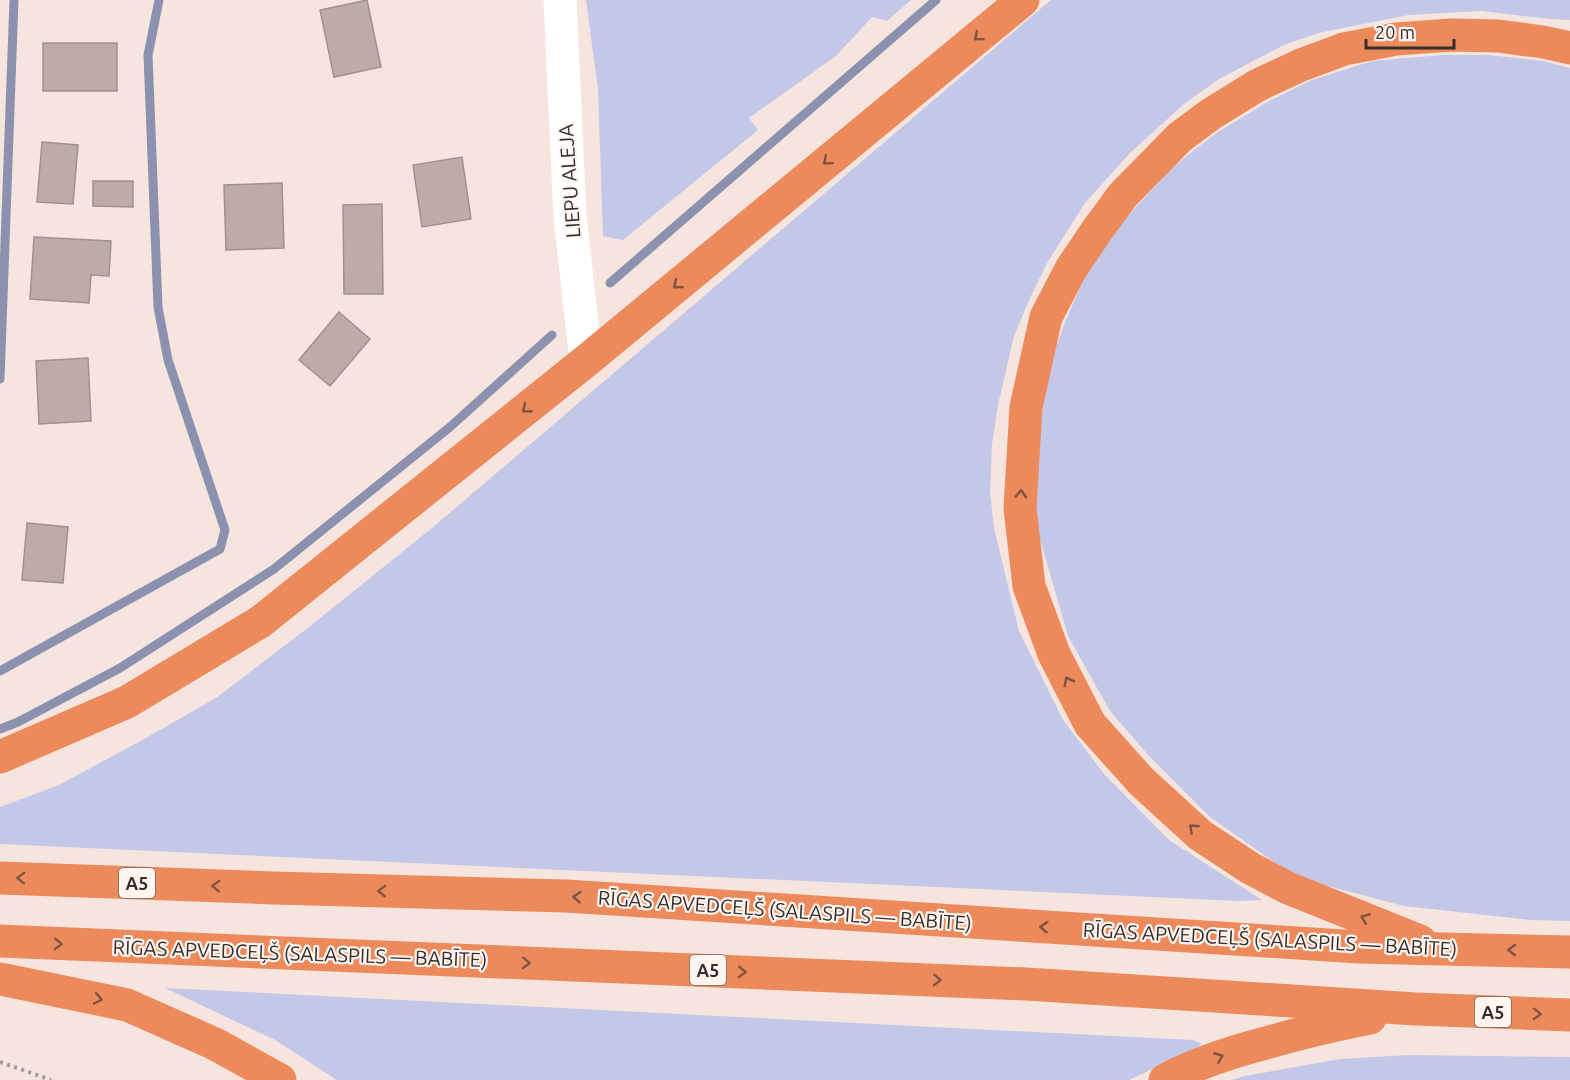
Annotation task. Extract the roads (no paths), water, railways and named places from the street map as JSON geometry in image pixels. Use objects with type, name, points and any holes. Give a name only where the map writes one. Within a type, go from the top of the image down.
[{"type":"highway","points":[[0,757],[128,702],[260,622],[586,361],[1023,0]]},
{"type":"highway","points":[[1438,948],[1288,888],[1250,868],[1200,835],[1142,781],[1090,724],[1054,654],[1029,586],[1020,508],[1026,407],[1046,317],[1071,269],[1124,195],[1180,137],[1211,114],[1258,85],[1300,65],[1344,49],[1396,39],[1452,35],[1498,36],[1561,43]]},
{"type":"highway","name":"RĪGAS APVEDCEĻŠ (SALASPILS — BABĪTE)","points":[[0,878],[566,897],[1359,947],[1570,952]]},
{"type":"highway","name":"RĪGAS APVEDCEĻŠ (SALASPILS — BABĪTE)","points":[[0,941],[1026,984],[1416,1009],[1570,1015]]},
{"type":"highway","points":[[0,979],[127,1005],[215,1044],[280,1080]]},
{"type":"highway","points":[[1165,1080],[1240,1050],[1320,1027],[1416,1009]]},
{"type":"street","name":"LIEPU ALEJA","points":[[560,0],[570,217],[586,361]]},
{"type":"waterway","points":[[0,379],[14,0]]},
{"type":"waterway","points":[[0,671],[220,549],[225,530],[168,360],[158,307],[148,55],[159,0]]},
{"type":"waterway","points":[[610,283],[936,0]]},
{"type":"waterway","points":[[0,729],[18,722],[120,668],[274,569],[450,427],[552,335]]}]
